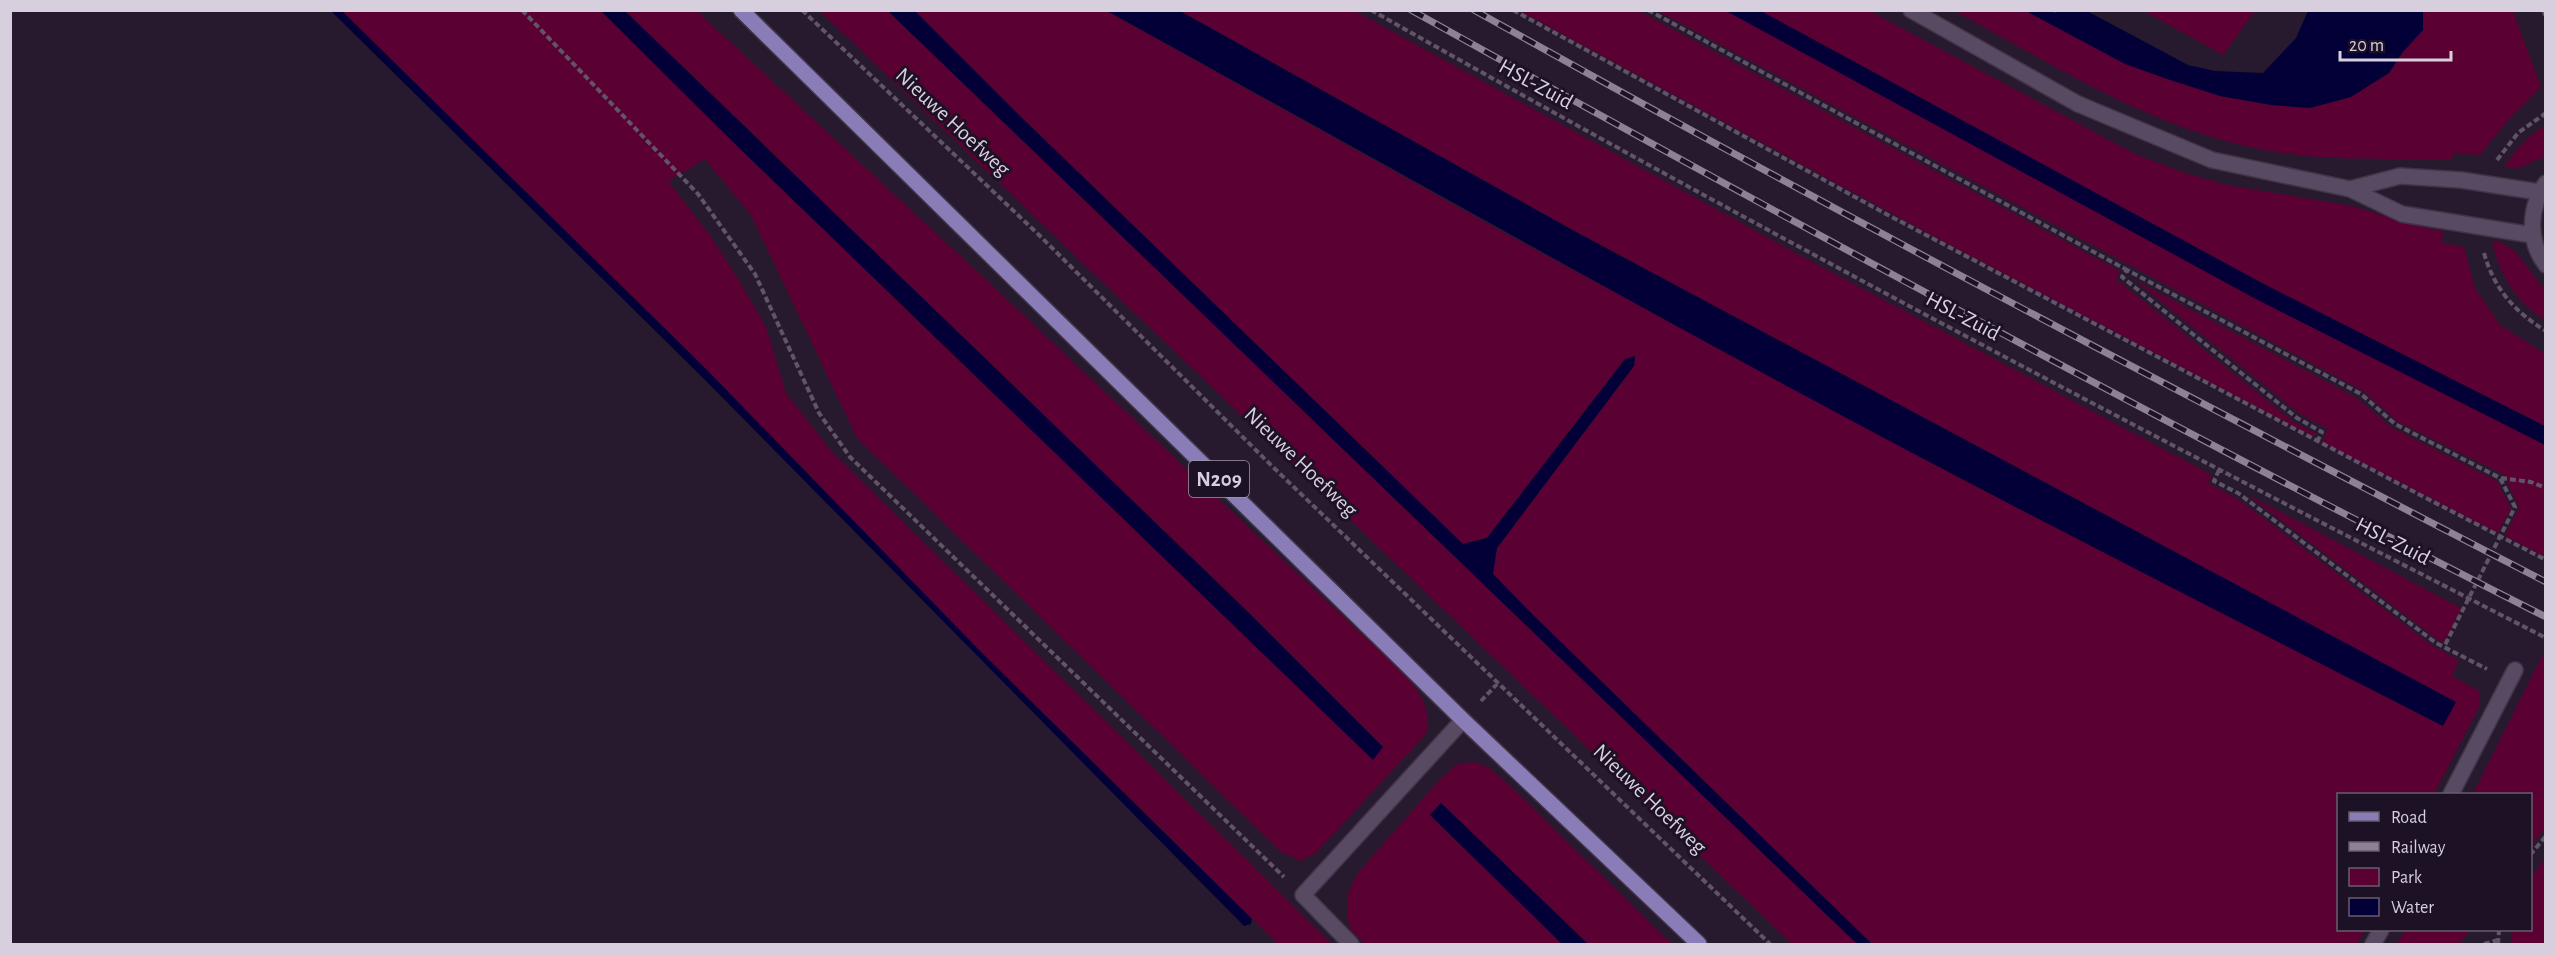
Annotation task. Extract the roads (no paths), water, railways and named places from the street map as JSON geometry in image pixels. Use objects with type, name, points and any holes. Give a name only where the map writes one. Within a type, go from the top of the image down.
[{"type":"main road","name":"N209","points":[[741,10],[1463,720],[1699,945]]},
{"type":"street","points":[[1911,10],[2078,104],[2211,160],[2350,189],[2402,214],[2532,235]]},
{"type":"street","points":[[2350,189],[2400,177],[2542,188],[2532,220],[2532,235],[2536,249],[2546,265]]},
{"type":"street","points":[[2452,793],[2512,675]]},
{"type":"street","points":[[1351,945],[1303,895],[1463,720]]},
{"type":"street","points":[[2373,945],[2380,931]]},
{"type":"water","points":[[331,11],[342,11],[708,371],[979,650],[1252,919],[1251,924],[1244,926],[703,378]]},
{"type":"water","points":[[601,11],[625,11],[1248,612],[1383,747],[1373,760],[733,142]]},
{"type":"water","points":[[888,11],[915,11],[1020,116],[1463,544],[1487,538],[1625,359],[1635,356],[1634,366],[1497,548],[1493,574],[1872,944],[1857,944]]},
{"type":"water","points":[[1107,11],[1180,11],[1578,233],[2456,702],[2443,726],[2201,603],[1800,393]]},
{"type":"water","points":[[1726,11],[1761,11],[2262,283],[2545,426],[2545,445],[2254,298]]},
{"type":"water","points":[[2026,11],[2056,13],[2058,11],[2087,11],[2188,65],[2215,71],[2263,73],[2296,38],[2308,11],[2423,11],[2423,30],[2402,53],[2389,73],[2351,97],[2310,108],[2271,105],[2220,96],[2167,79],[2125,64]]},
{"type":"water","points":[[1441,803],[1588,944],[1562,944],[1430,815]]},
{"type":"railway","points":[[1411,10],[1975,319],[2260,470],[2546,617]]},
{"type":"railway","points":[[1474,10],[1740,157],[2007,300],[2546,582]]}]
